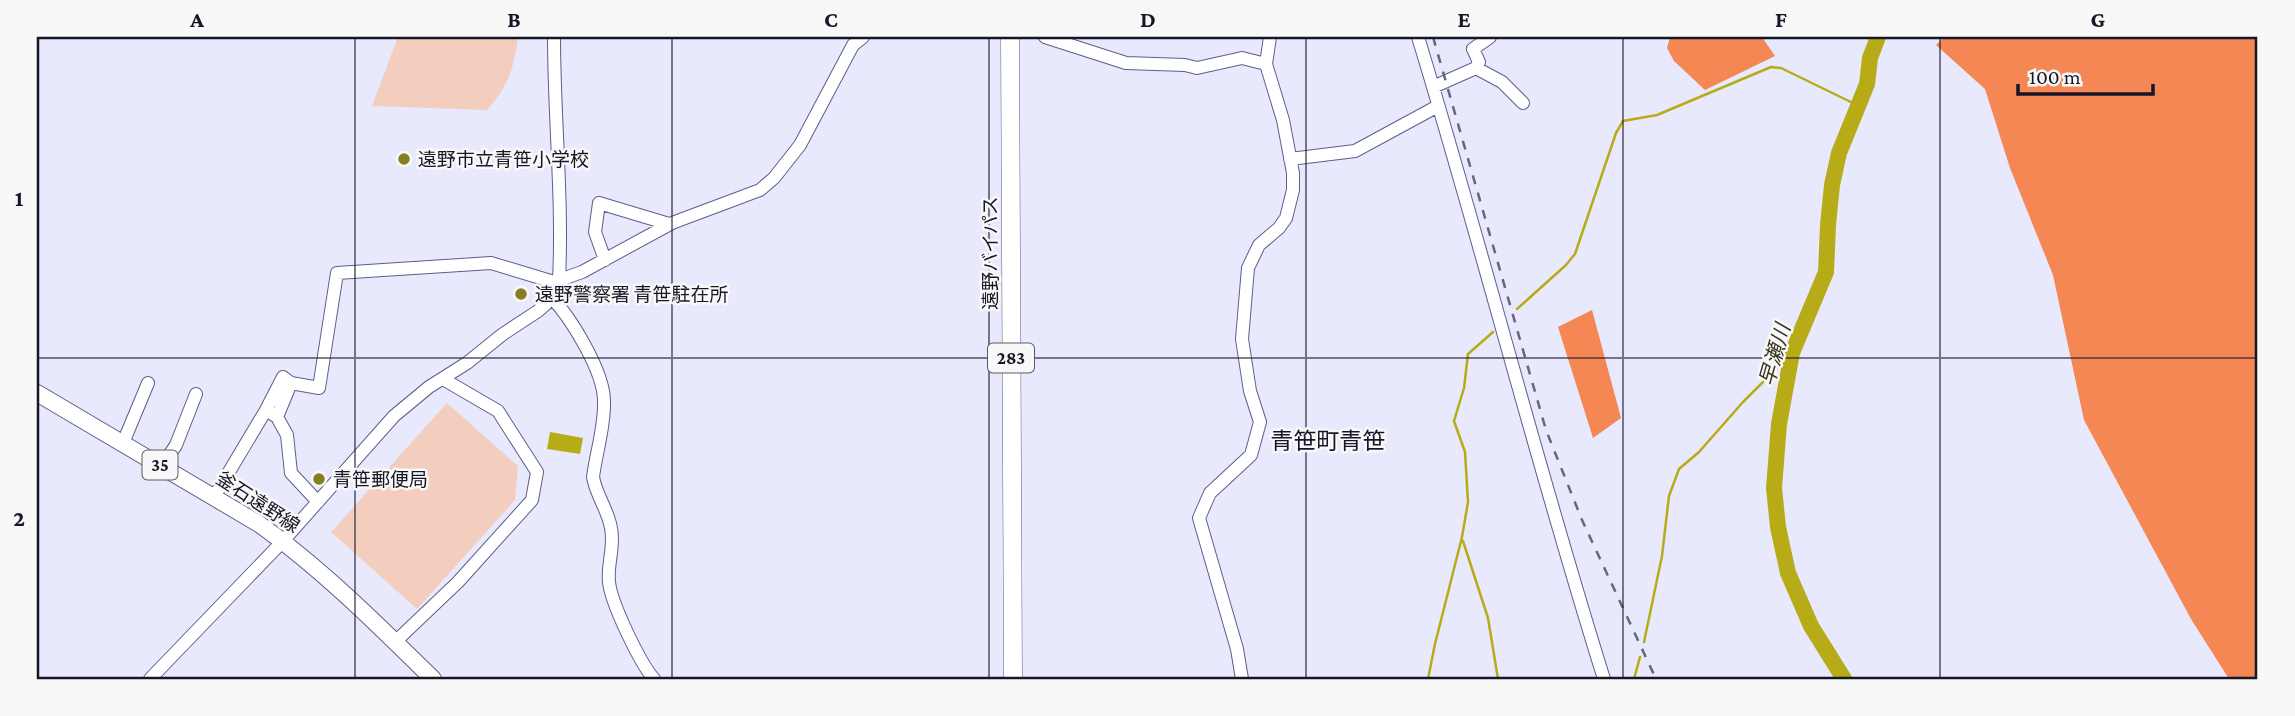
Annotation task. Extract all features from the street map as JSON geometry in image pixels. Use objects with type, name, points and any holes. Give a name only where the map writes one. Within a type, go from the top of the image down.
[{"type":"highway","name":"遠野バイパス","points":[[1010,37],[1024,679]]},
{"type":"highway","name":"遠野バイパス","points":[[1013,679],[1020,37]]},
{"type":"main road","name":"釜石遠野線","points":[[37,393],[259,524],[283,541],[433,679]]},
{"type":"street","points":[[150,679],[283,541],[394,416],[429,387],[538,311],[550,296],[557,281],[560,205],[554,109],[554,37]]},
{"type":"street","points":[[214,497],[291,383],[319,387],[337,273],[491,263],[557,281],[582,272],[669,224],[760,190],[774,178],[800,145],[853,46],[863,37]]},
{"type":"street","points":[[1045,37],[1126,64],[1185,65],[1197,68],[1242,58],[1266,64]]},
{"type":"street","points":[[1242,679],[1237,649],[1199,518],[1210,493],[1251,455],[1260,422],[1250,391],[1242,339],[1248,268],[1259,246],[1286,218],[1293,190],[1293,173],[1283,120],[1266,64],[1270,37]]},
{"type":"street","points":[[1418,37],[1604,679]]},
{"type":"street","points":[[1433,87],[1476,68],[1479,62],[1473,48],[1490,37]]},
{"type":"street","points":[[1476,68],[1502,82],[1523,103]]},
{"type":"street","points":[[1290,159],[1354,151],[1438,106]]},
{"type":"street","points":[[604,260],[595,232],[599,203],[669,224]]},
{"type":"street","points":[[550,296],[562,307],[587,350],[604,397],[593,477],[595,489],[611,525],[613,541],[609,582],[632,643],[654,679]]},
{"type":"street","points":[[394,642],[458,582],[532,500],[537,472],[498,411],[443,379]]},
{"type":"street","points":[[123,443],[148,383]]},
{"type":"street","points":[[162,466],[176,445],[196,394]]},
{"type":"street","points":[[272,414],[286,435],[291,473],[318,502]]},
{"type":"shaded area","points":[[398,37],[518,37],[509,76],[487,110],[372,106]]},
{"type":"shaded area","points":[[1670,37],[1762,37],[1775,56],[1705,90],[1674,61],[1667,48]]},
{"type":"shaded area","points":[[1944,37],[2258,37],[2258,679],[2229,679],[2191,619],[2084,420],[2053,275],[2010,168],[1985,89],[1936,45]]},
{"type":"shaded area","points":[[1592,310],[1621,418],[1593,438],[1558,327]]},
{"type":"shaded area","points":[[447,403],[518,466],[515,500],[417,609],[331,532]]},
{"type":"shaded area","points":[[550,432],[583,438],[580,454],[547,449]]},
{"type":"waterway","name":"早瀬川","points":[[1844,679],[1811,626],[1788,573],[1778,527],[1774,488],[1779,424],[1792,353],[1826,272],[1832,185],[1839,153],[1867,84],[1870,58],[1878,37]]},
{"type":"waterway","points":[[1517,309],[1575,254],[1616,133],[1623,121],[1657,115],[1771,67],[1781,68],[1857,105]]},
{"type":"waterway","points":[[1428,679],[1468,502],[1465,452],[1454,421],[1464,388],[1468,354],[1493,332]]},
{"type":"waterway","points":[[1644,642],[1662,556],[1669,496],[1679,469],[1699,452],[1743,402],[1792,353]]},
{"type":"waterway","points":[[1463,541],[1488,618],[1498,679]]},
{"type":"waterway","points":[[1634,679],[1640,657]]},
{"type":"railway","points":[[1433,37],[1546,430],[1582,520],[1656,679]]},
{"type":"place","name":"遠野市立青笹小学校","points":[[404,159]]},
{"type":"place","name":"遠野警察署 青笹駐在所","points":[[521,294]]},
{"type":"place","name":"青笹郵便局","points":[[319,479]]},
{"type":"district","name":"青笹町青笹","points":[[1328,441]]}]
